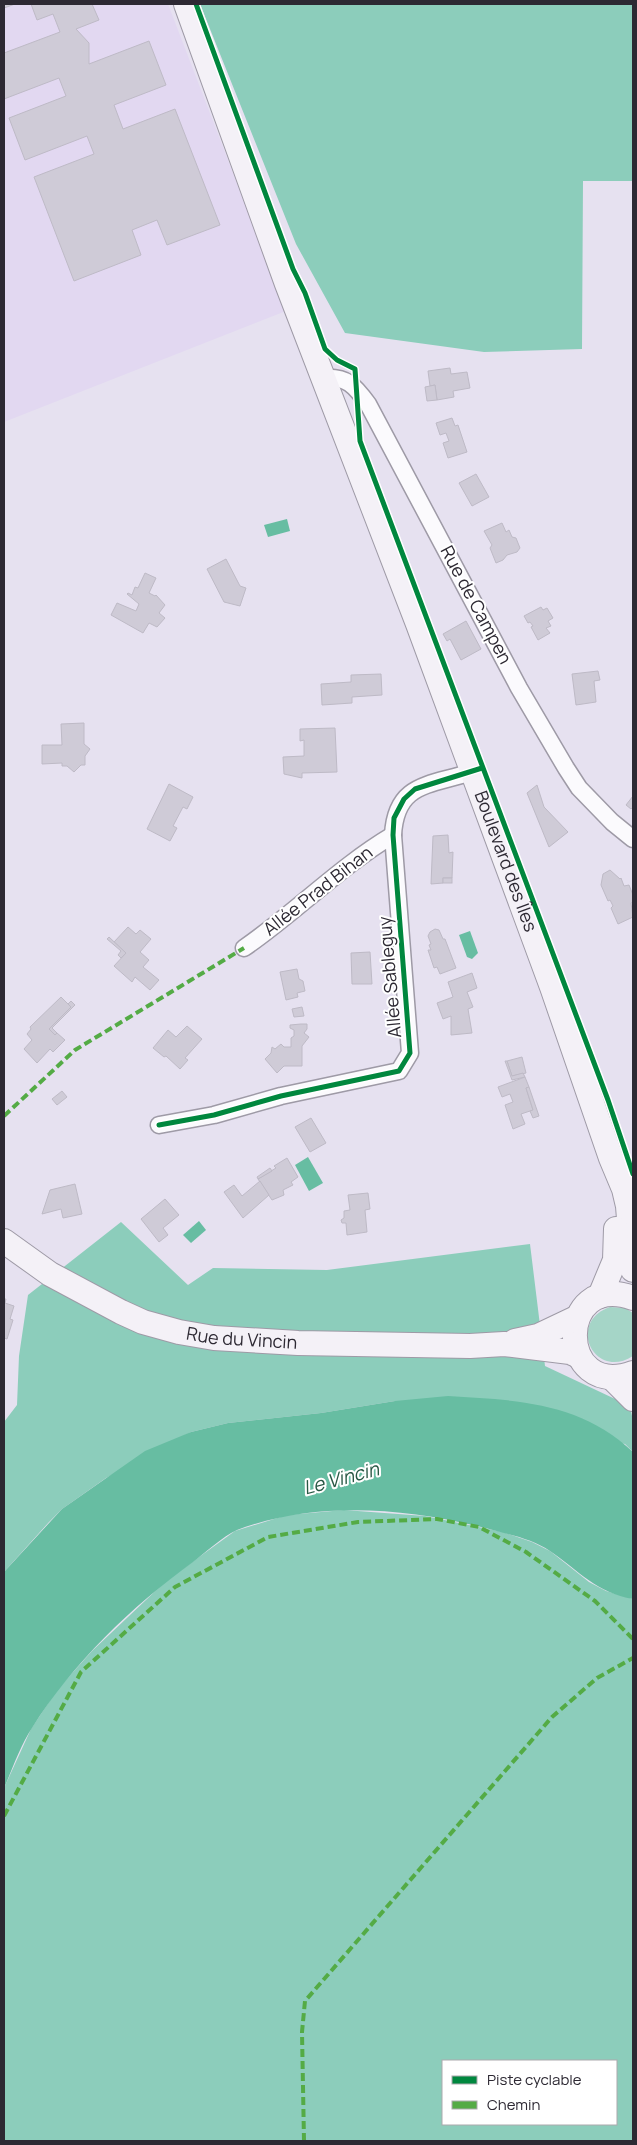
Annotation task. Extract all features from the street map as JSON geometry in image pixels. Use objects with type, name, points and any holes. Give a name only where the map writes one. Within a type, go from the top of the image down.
[{"type":"main road","name":"Boulevard des Îles","points":[[186,4],[323,378],[418,624],[471,772],[552,987],[611,1158],[624,1189],[628,1206],[633,1270]]},
{"type":"main road","name":"Boulevard des Îles","points":[[600,1296],[616,1260],[616,1226],[611,1158]]},
{"type":"main road","name":"Rue du Vincin","points":[[4,1241],[50,1274],[120,1312],[143,1322],[180,1332],[214,1338],[298,1343],[470,1346],[504,1344],[538,1336],[578,1317],[584,1308],[600,1296]]},
{"type":"main road","points":[[600,1296],[612,1294],[633,1298]]},
{"type":"main road","points":[[578,1317],[574,1337],[579,1356],[592,1371],[622,1375],[633,1399]]},
{"type":"main road","name":"Rue du Vincin","points":[[504,1344],[570,1352],[579,1356]]},
{"type":"street","name":"Rue de Campen","points":[[323,378],[332,377],[351,383],[368,404],[519,688],[566,768],[579,788],[612,822],[633,839]]},
{"type":"street","name":"Allée Sableguy","points":[[159,1125],[214,1115],[281,1096],[399,1071],[410,1053],[392,835],[394,818],[404,799],[415,789],[471,772]]},
{"type":"street","name":"Allée Prad Bihan","points":[[244,948],[270,930],[372,848],[392,835]]},
{"type":"shaded area","points":[[4,4],[168,4],[286,311],[4,422]]},
{"type":"shaded area","points":[[200,4],[633,4],[633,181],[583,181],[582,349],[484,352],[345,333],[296,244]]},
{"type":"shaded area","points":[[121,1222],[188,1285],[213,1268],[327,1270],[530,1244],[545,1366],[630,1406],[633,1421],[633,1452],[625,1444],[395,1401],[321,1413],[228,1423],[191,1432],[106,1478],[62,1509],[4,1572],[4,1422],[17,1405],[19,1356],[28,1295]]},
{"type":"shaded area","points":[[610,1307],[625,1308],[633,1313],[633,1356],[619,1362],[607,1361],[597,1355],[590,1346],[588,1336],[590,1324],[597,1314]]},
{"type":"shaded area","points":[[344,1510],[425,1516],[503,1532],[532,1542],[550,1551],[589,1582],[606,1591],[633,1599],[633,2141],[4,2141],[4,1788],[31,1729],[57,1690],[92,1651],[166,1581],[235,1531],[287,1515]]},
{"type":"water","points":[[287,519],[290,531],[268,537],[264,525]]},
{"type":"water","points":[[470,931],[478,953],[472,959],[467,957],[459,935]]},
{"type":"water","points":[[308,1157],[323,1183],[309,1191],[295,1165]]},
{"type":"water","points":[[199,1221],[206,1230],[191,1243],[183,1235]]},
{"type":"water","name":"Le Vincin","points":[[448,1396],[523,1402],[570,1413],[613,1435],[633,1452],[633,1599],[609,1592],[540,1545],[516,1536],[472,1525],[404,1513],[370,1510],[302,1514],[269,1520],[237,1530],[220,1540],[148,1597],[84,1659],[65,1681],[32,1728],[20,1750],[4,1788],[4,1572],[62,1509],[145,1451],[191,1432],[228,1423]]},
{"type":"building","points":[[4,4],[15,4],[4,8]]},
{"type":"building","points":[[31,4],[92,4],[99,20],[76,29],[89,43],[89,64],[149,41],[166,85],[114,105],[123,129],[175,109],[220,225],[167,245],[157,220],[132,230],[141,255],[74,281],[34,177],[94,154],[87,136],[25,160],[9,118],[66,96],[59,78],[4,99],[4,53],[60,32],[53,14],[37,20]]},
{"type":"building","points":[[450,368],[451,374],[467,372],[470,388],[453,391],[454,397],[437,400],[435,385],[430,386],[428,371]]},
{"type":"building","points":[[435,385],[437,400],[427,401],[425,387]]},
{"type":"building","points":[[452,418],[455,426],[458,425],[467,452],[448,458],[443,443],[449,441],[446,433],[440,435],[436,423]]},
{"type":"building","points":[[476,474],[489,497],[472,506],[459,483]]},
{"type":"building","points":[[502,523],[506,532],[509,530],[512,537],[516,538],[520,548],[517,552],[507,555],[503,560],[496,563],[490,548],[492,545],[484,531]]},
{"type":"building","points":[[226,559],[240,586],[246,588],[240,606],[224,602],[207,569]]},
{"type":"building","points":[[145,573],[156,578],[149,593],[156,595],[165,605],[159,613],[165,618],[157,627],[149,623],[143,633],[111,615],[117,603],[136,611],[139,604],[127,594],[132,595],[135,587],[138,588]]},
{"type":"building","points":[[541,607],[543,610],[547,608],[553,618],[548,621],[551,626],[546,628],[550,633],[538,640],[531,627],[533,626],[530,622],[528,623],[524,616]]},
{"type":"building","points":[[466,621],[481,649],[461,660],[450,639],[447,641],[443,634]]},
{"type":"building","points":[[598,671],[600,680],[594,681],[596,702],[576,705],[572,674]]},
{"type":"building","points":[[381,674],[382,695],[352,697],[352,703],[322,705],[321,684],[351,682],[351,675]]},
{"type":"building","points":[[84,723],[84,744],[90,749],[85,756],[85,765],[81,765],[74,772],[67,766],[62,766],[62,763],[42,764],[42,745],[62,745],[61,724]]},
{"type":"building","points":[[335,728],[337,772],[302,773],[302,778],[284,774],[283,757],[304,756],[304,740],[300,741],[300,729]]},
{"type":"building","points":[[169,784],[193,797],[187,809],[183,807],[173,826],[177,828],[170,841],[147,829]]},
{"type":"building","points":[[537,785],[544,807],[568,832],[549,847],[527,793]]},
{"type":"building","points":[[633,796],[633,807],[631,809],[626,805]]},
{"type":"building","points":[[448,835],[449,853],[453,852],[452,878],[443,878],[443,883],[431,884],[433,836]]},
{"type":"building","points":[[610,870],[621,878],[624,886],[629,885],[633,895],[633,902],[631,903],[633,917],[618,924],[611,908],[613,906],[610,900],[608,901],[601,885],[603,874]]},
{"type":"building","points":[[443,878],[452,878],[452,883],[443,883]]},
{"type":"building","points":[[128,927],[136,934],[140,930],[151,939],[140,952],[149,960],[143,967],[159,980],[150,990],[135,977],[132,982],[114,966],[126,953],[114,942]]},
{"type":"building","points":[[435,929],[439,930],[443,939],[445,939],[456,968],[440,974],[437,967],[434,968],[428,950],[431,950],[429,945],[431,944],[428,936]]},
{"type":"building","points":[[109,937],[126,953],[121,958],[118,955],[121,951],[107,939]]},
{"type":"building","points":[[370,952],[372,984],[352,984],[351,953]]},
{"type":"building","points":[[297,969],[299,979],[303,981],[305,991],[297,993],[298,997],[286,1000],[280,972]]},
{"type":"building","points":[[472,973],[477,988],[467,992],[473,1007],[468,1009],[472,1033],[451,1035],[451,1016],[443,1019],[437,1003],[453,997],[448,982]]},
{"type":"building","points":[[61,997],[71,1007],[49,1029],[55,1035],[57,1033],[65,1040],[53,1052],[50,1049],[37,1063],[24,1049],[32,1040],[27,1034],[31,1029],[30,1027]]},
{"type":"building","points":[[71,1001],[75,1005],[52,1028],[57,1033],[55,1035],[49,1029],[71,1007],[68,1004]]},
{"type":"building","points":[[302,1007],[304,1016],[294,1017],[292,1009]]},
{"type":"building","points":[[307,1024],[307,1029],[304,1033],[309,1037],[302,1046],[302,1066],[284,1066],[277,1073],[265,1059],[271,1053],[272,1047],[275,1049],[281,1044],[284,1047],[291,1047],[291,1038],[294,1036],[294,1030],[290,1028],[290,1025]]},
{"type":"building","points":[[187,1026],[202,1039],[185,1058],[188,1060],[180,1069],[166,1056],[164,1057],[153,1048],[168,1030],[176,1037]]},
{"type":"building","points":[[522,1057],[526,1073],[512,1076],[507,1061]]},
{"type":"building","points":[[505,1061],[507,1061],[512,1076],[523,1073],[525,1077],[512,1080]]},
{"type":"building","points":[[525,1077],[529,1087],[526,1088],[533,1110],[521,1114],[525,1124],[513,1129],[505,1105],[513,1102],[510,1094],[502,1097],[498,1087]]},
{"type":"building","points":[[529,1087],[539,1116],[533,1118],[530,1111],[533,1110],[526,1088]]},
{"type":"building","points":[[62,1091],[67,1097],[57,1105],[52,1099]]},
{"type":"building","points":[[311,1118],[326,1143],[310,1152],[295,1127]]},
{"type":"building","points":[[287,1158],[298,1177],[291,1182],[293,1185],[283,1190],[284,1195],[272,1200],[258,1179],[276,1168],[274,1166]]},
{"type":"building","points":[[270,1168],[272,1171],[258,1179],[257,1177]]},
{"type":"building","points":[[260,1181],[269,1195],[243,1218],[224,1192],[234,1185],[242,1196]]},
{"type":"building","points":[[75,1184],[82,1214],[63,1218],[61,1209],[42,1214],[50,1190]]},
{"type":"building","points":[[368,1193],[370,1209],[365,1210],[367,1232],[347,1235],[346,1223],[342,1223],[341,1220],[344,1218],[344,1211],[350,1210],[348,1195]]},
{"type":"building","points":[[165,1199],[179,1215],[163,1228],[168,1235],[159,1242],[141,1219]]},
{"type":"building","points":[[4,1299],[6,1299],[5,1303],[14,1306],[10,1319],[13,1320],[7,1339],[4,1338]]},
{"type":"marked path","points":[[4,1116],[75,1050],[244,948]]},
{"type":"marked path","points":[[4,1816],[81,1672],[175,1587],[268,1537],[358,1522],[437,1519],[479,1527],[526,1552],[595,1601],[633,1639]]},
{"type":"marked path","points":[[304,2141],[302,2032],[305,2001],[552,1717],[597,1678],[633,1658]]},
{"type":"cycle path","points":[[196,4],[293,269],[305,293],[325,349],[337,360],[355,369],[360,441],[608,1100],[633,1174]]},
{"type":"cycle path","points":[[159,1125],[214,1115],[281,1096],[399,1071],[410,1053],[393,835],[394,818],[404,799],[415,789],[482,768]]}]
